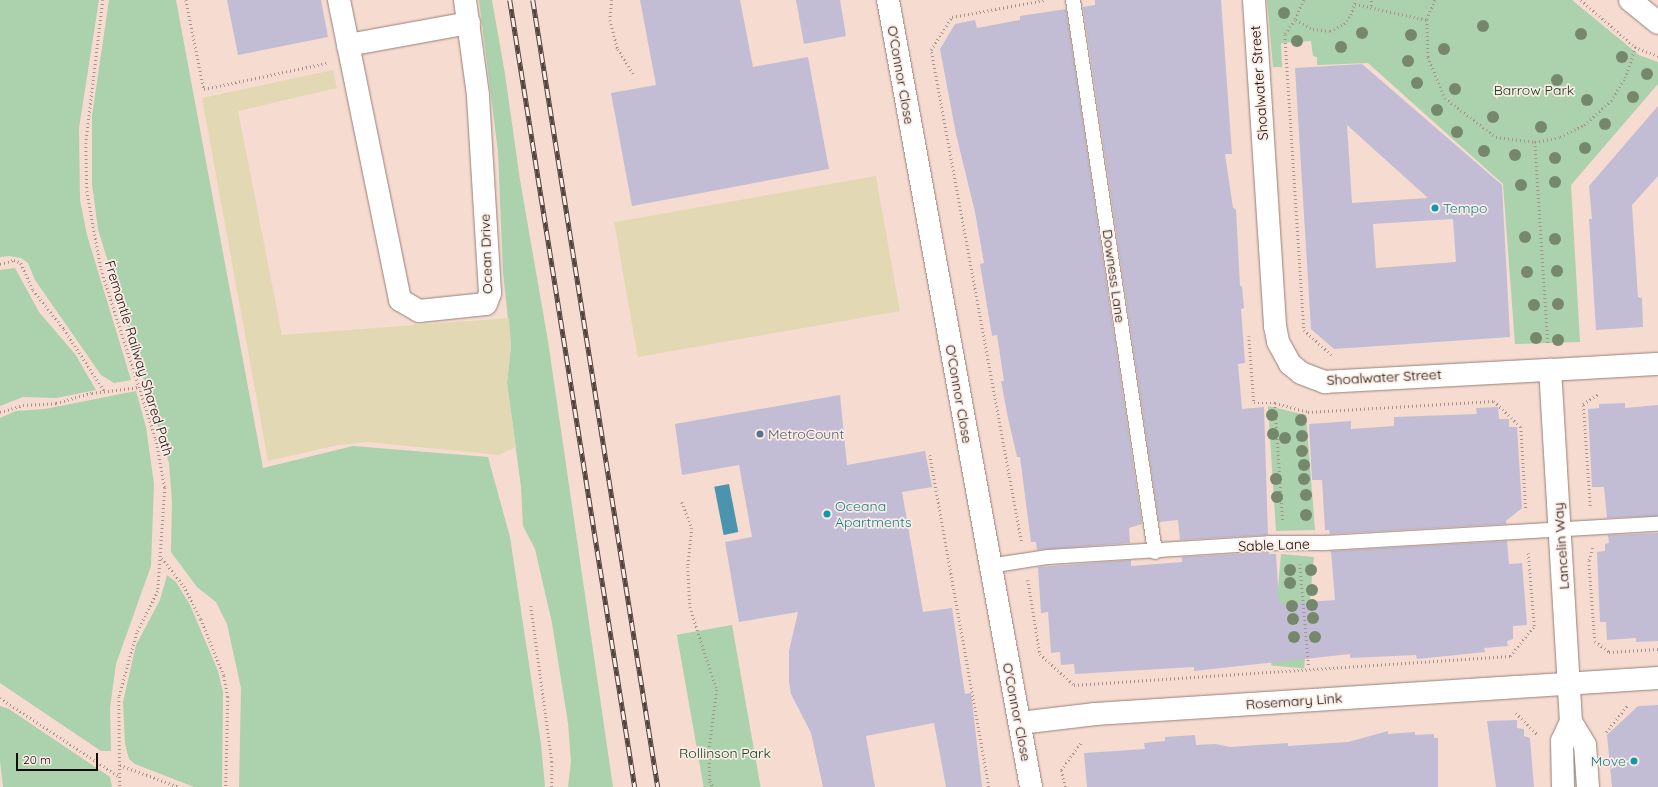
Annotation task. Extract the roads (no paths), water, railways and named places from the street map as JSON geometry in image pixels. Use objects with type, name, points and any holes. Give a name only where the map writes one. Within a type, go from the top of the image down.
[{"type":"street","name":"Ocean Drive","points":[[339,0],[400,300],[419,311],[486,304],[490,293],[479,103],[466,0]]},
{"type":"street","name":"O'Connor Close","points":[[888,0],[989,566],[1032,787]]},
{"type":"street","name":"Shoalwater Street","points":[[1254,0],[1275,326],[1278,342],[1290,364],[1301,373],[1325,382],[1549,360],[1658,364]]},
{"type":"street","points":[[1630,0],[1658,23]]},
{"type":"street","points":[[349,51],[469,23]]},
{"type":"street","name":"Lancelin Way","points":[[1549,360],[1572,722],[1585,745],[1588,787]]},
{"type":"street","name":"Rosemary Link","points":[[1020,723],[1095,714],[1658,678]]},
{"type":"street","points":[[1564,787],[1562,741],[1572,722]]},
{"type":"lane","name":"Downess Lane","points":[[1073,0],[1154,552]]},
{"type":"lane","name":"Sable Lane","points":[[989,566],[1048,558],[1154,552],[1268,543],[1324,543],[1658,524]]},
{"type":"water","points":[[729,484],[738,532],[724,535],[714,487]]},
{"type":"railway","points":[[510,0],[635,787]]},
{"type":"railway","points":[[533,0],[658,787]]},
{"type":"place","name":"Tempo","points":[[1435,208]]},
{"type":"place","name":"MetroCount","points":[[760,434]]},
{"type":"place","name":"Oceana Apartments","points":[[827,514]]},
{"type":"place","name":"Move","points":[[1634,761]]},
{"type":"park label","name":"Barrow Park","points":[[1534,90]]},
{"type":"park label","name":"Rollinson Park","points":[[725,753]]}]
